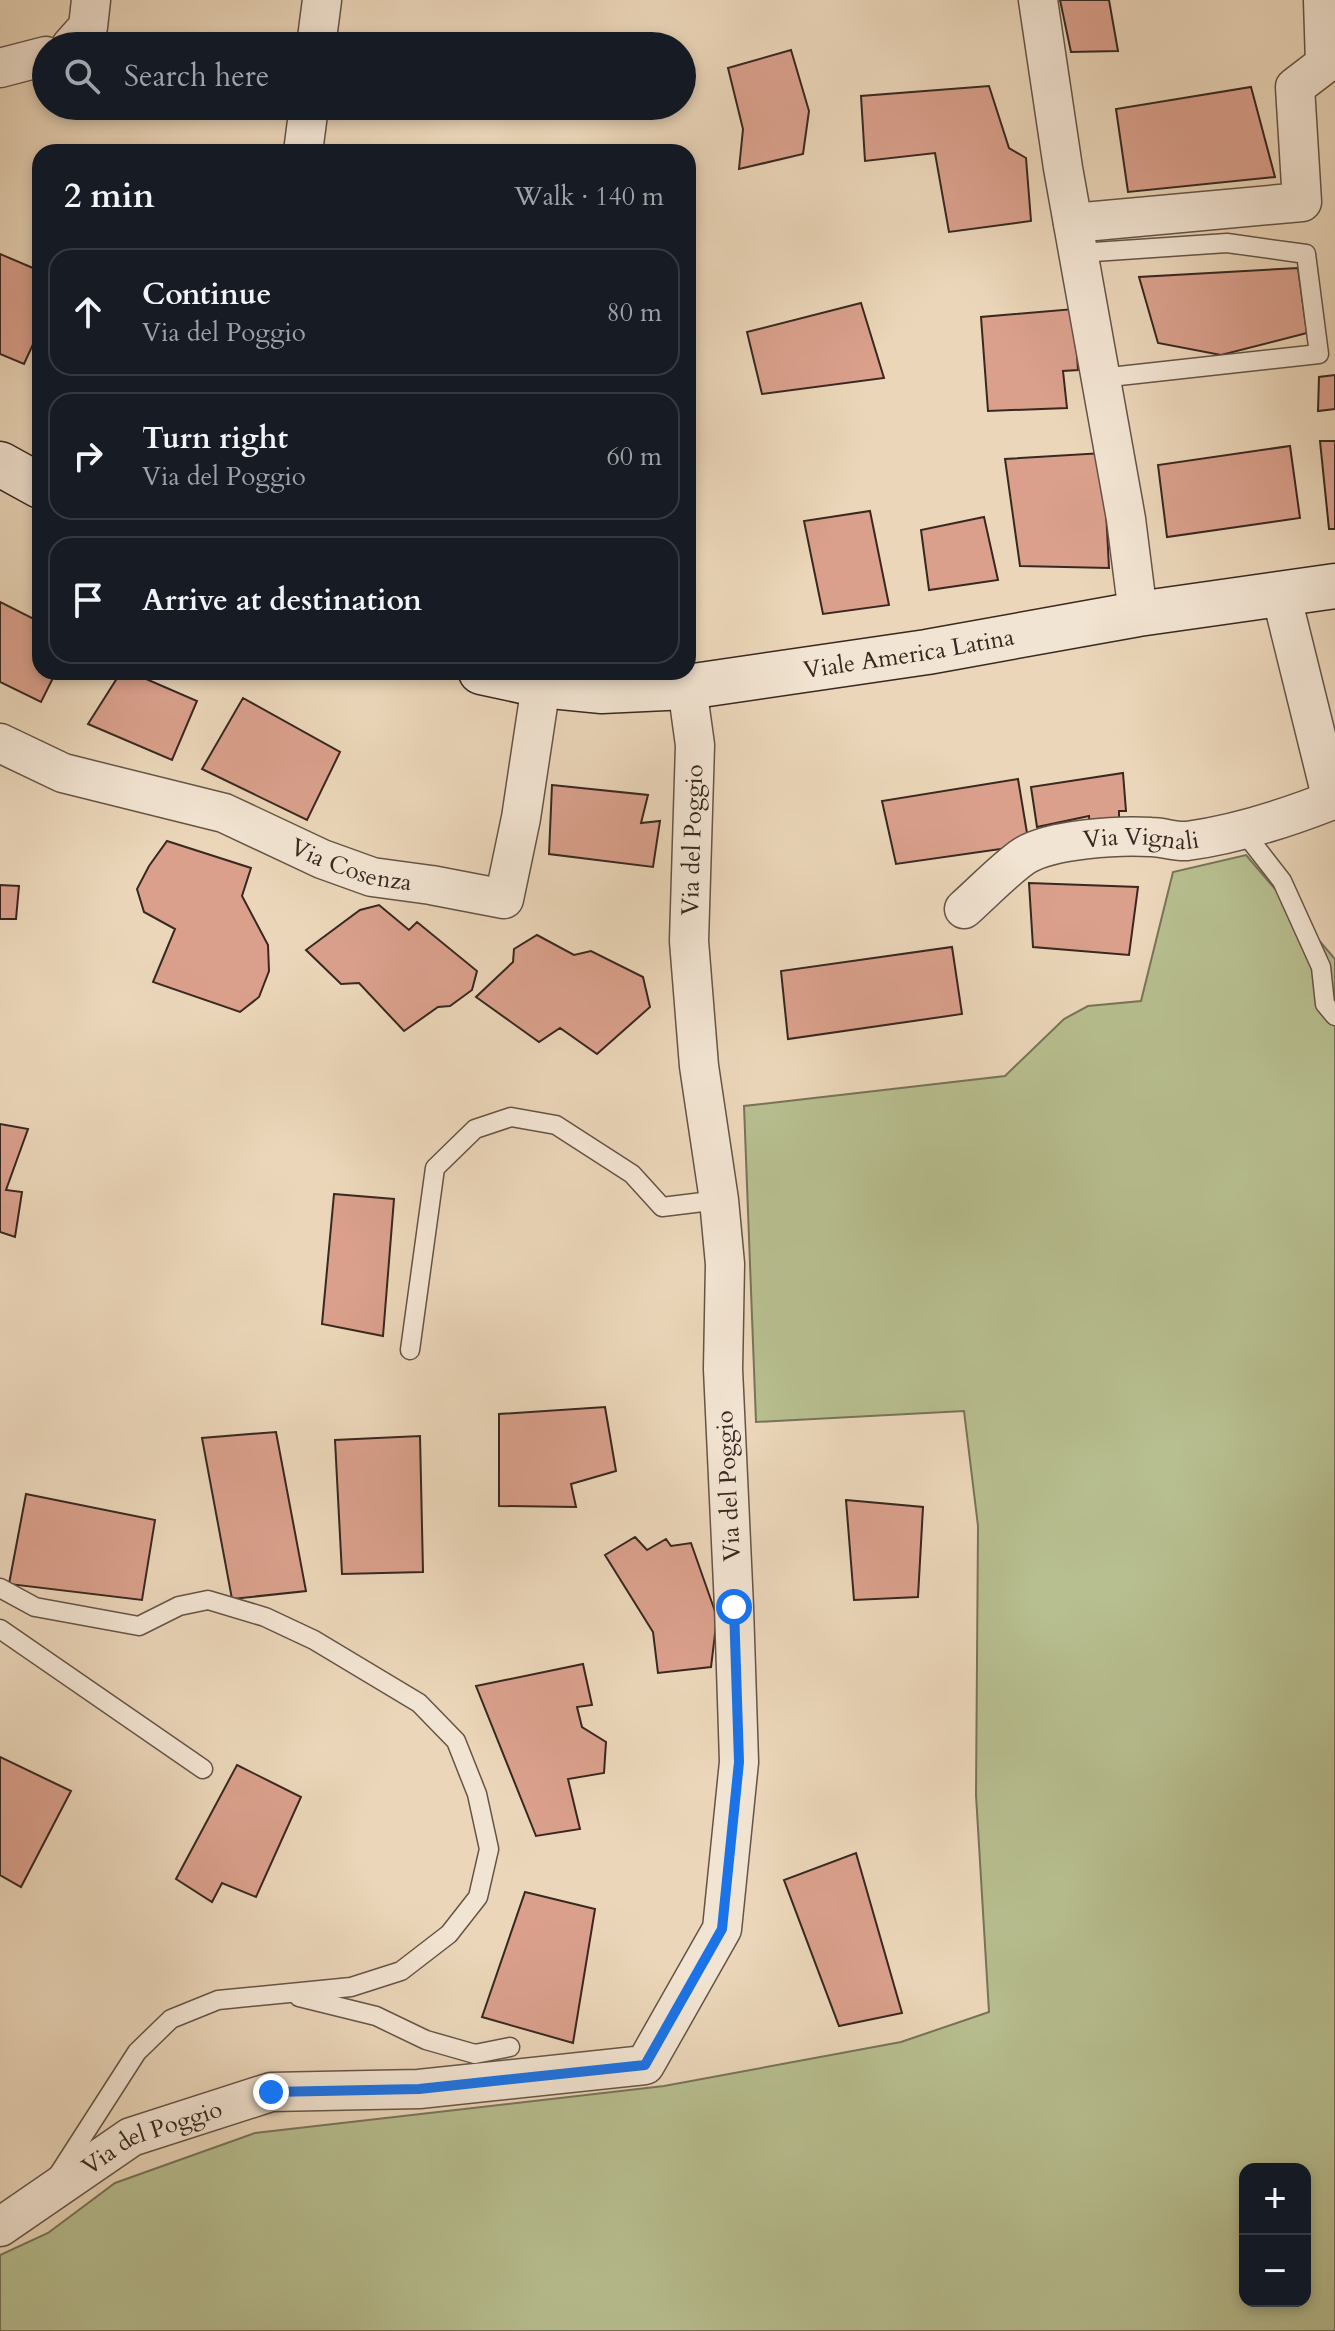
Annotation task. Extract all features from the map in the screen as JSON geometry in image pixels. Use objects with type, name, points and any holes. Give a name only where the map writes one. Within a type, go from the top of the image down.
[{"type":"main road","points":[[0,464],[32,482]]},
{"type":"main road","name":"Viale America Latina","points":[[518,680],[602,691],[687,687],[927,652],[1138,614],[1335,586]]},
{"type":"street","points":[[84,32],[88,27],[91,0]]},
{"type":"street","points":[[318,32],[322,0]]},
{"type":"street","points":[[1038,0],[1126,519],[1138,614]]},
{"type":"street","points":[[1076,238],[1302,202],[1295,87],[1325,64],[1323,0]]},
{"type":"street","points":[[0,68],[32,60]]},
{"type":"street","points":[[304,144],[307,120]]},
{"type":"street","points":[[1281,594],[1334,799]]},
{"type":"street","name":"Via Cosenza","points":[[0,743],[63,773],[224,813],[322,859],[372,877],[504,899],[521,818],[541,685]]},
{"type":"street","name":"Via del Poggio","points":[[0,2227],[131,2137],[271,2092],[419,2089],[645,2065],[722,1929],[739,1762],[723,1369],[725,1264],[699,1066],[689,941],[695,745],[687,687]]},
{"type":"street","name":"Via Vignali","points":[[964,909],[1024,856],[1052,845],[1107,838],[1151,837],[1183,841],[1243,831],[1290,818],[1334,799]]},
{"type":"lane","points":[[1076,238],[1227,243],[1306,254],[1319,354],[1101,378]]},
{"type":"lane","points":[[1243,831],[1282,881],[1321,967],[1325,1004],[1335,1016]]},
{"type":"lane","points":[[410,1350],[435,1168],[475,1129],[511,1117],[556,1125],[632,1174],[662,1207],[719,1200]]},
{"type":"lane","points":[[0,1588],[35,1607],[139,1626],[179,1606],[208,1600],[265,1617],[314,1640],[419,1703],[456,1741],[477,1794],[489,1849],[478,1897],[449,1934],[401,1971],[351,1987],[218,2000],[171,2019],[137,2052],[43,2198]]},
{"type":"lane","points":[[0,1629],[203,1769]]},
{"type":"lane","points":[[283,1994],[376,2016],[426,2040],[475,2054],[510,2047]]},
{"type":"green space","points":[[1246,855],[1335,959],[1335,2331],[0,2331],[0,2255],[48,2233],[115,2183],[255,2133],[664,2086],[901,2042],[989,2012],[976,1795],[978,1526],[964,1411],[756,1422],[744,1106],[1005,1076],[1064,1019],[1088,1006],[1141,1001],[1173,872]]},
{"type":"building","points":[[1060,0],[1109,0],[1118,51],[1071,52]]},
{"type":"building","points":[[791,50],[809,111],[803,154],[739,169],[743,129],[728,68]]},
{"type":"building","points":[[989,86],[1009,148],[1026,158],[1031,221],[949,232],[935,153],[865,161],[861,96]]},
{"type":"building","points":[[1251,87],[1275,177],[1128,192],[1116,109]]},
{"type":"building","points":[[0,254],[32,268],[32,346],[24,364],[0,354]]},
{"type":"building","points":[[1298,268],[1307,333],[1221,355],[1158,343],[1139,277]]},
{"type":"building","points":[[861,303],[884,378],[762,394],[747,332]]},
{"type":"building","points":[[1074,309],[1078,370],[1063,371],[1067,408],[988,411],[981,317]]},
{"type":"building","points":[[1335,375],[1335,409],[1318,411],[1319,377]]},
{"type":"building","points":[[1320,441],[1335,441],[1335,529],[1329,529]]},
{"type":"building","points":[[1290,446],[1300,518],[1167,537],[1158,465]]},
{"type":"building","points":[[1103,453],[1109,568],[1020,566],[1005,459]]},
{"type":"building","points":[[870,511],[889,605],[823,614],[804,521]]},
{"type":"building","points":[[984,517],[998,580],[929,590],[921,530]]},
{"type":"building","points":[[0,602],[32,618],[32,680],[52,680],[41,702],[0,682]]},
{"type":"building","points":[[116,680],[148,680],[197,701],[172,760],[88,724]]},
{"type":"building","points":[[243,698],[340,752],[307,820],[202,769]]},
{"type":"building","points":[[1123,773],[1126,811],[1119,811],[1119,829],[1090,830],[1089,816],[1037,827],[1031,787]]},
{"type":"building","points":[[1018,779],[1029,845],[896,864],[882,801]]},
{"type":"building","points":[[552,785],[648,795],[641,823],[660,821],[653,867],[549,854]]},
{"type":"building","points":[[167,841],[251,868],[242,896],[268,945],[269,971],[259,997],[240,1012],[153,982],[175,929],[144,912],[137,889]]},
{"type":"building","points":[[1029,883],[1138,887],[1129,955],[1033,947]]},
{"type":"building","points":[[0,885],[19,886],[16,919],[0,919]]},
{"type":"building","points":[[379,905],[409,930],[417,922],[477,971],[472,990],[450,1006],[438,1007],[404,1031],[359,983],[341,984],[306,950],[360,910]]},
{"type":"building","points":[[537,935],[574,955],[591,951],[643,977],[650,1007],[597,1054],[560,1028],[539,1042],[476,997],[513,962],[514,949]]},
{"type":"building","points":[[952,947],[962,1014],[788,1039],[781,971]]},
{"type":"building","points":[[0,1124],[28,1129],[6,1190],[22,1192],[15,1237],[0,1232]]},
{"type":"building","points":[[334,1194],[394,1199],[383,1336],[322,1324]]},
{"type":"building","points":[[605,1407],[616,1471],[571,1484],[576,1507],[499,1506],[499,1414]]},
{"type":"building","points":[[276,1432],[306,1591],[232,1599],[202,1438]]},
{"type":"building","points":[[420,1436],[423,1572],[342,1574],[335,1440]]},
{"type":"building","points":[[26,1494],[155,1520],[142,1600],[9,1584]]},
{"type":"building","points":[[846,1500],[923,1507],[918,1597],[854,1600]]},
{"type":"building","points":[[635,1537],[647,1550],[666,1539],[671,1546],[691,1543],[717,1617],[711,1667],[658,1673],[653,1632],[605,1555]]},
{"type":"building","points":[[583,1664],[592,1705],[577,1707],[582,1727],[606,1742],[604,1773],[568,1779],[580,1829],[536,1836],[476,1686]]},
{"type":"building","points":[[0,1757],[71,1791],[21,1887],[0,1875]]},
{"type":"building","points":[[237,1765],[301,1797],[256,1897],[222,1883],[212,1902],[176,1879]]},
{"type":"building","points":[[856,1853],[902,2013],[839,2026],[784,1880]]},
{"type":"building","points":[[525,1892],[595,1909],[573,2043],[482,2017]]},
{"type":"route","points":[[271,2092],[419,2089],[645,2065],[722,1929],[739,1762],[734,1607]]}]
